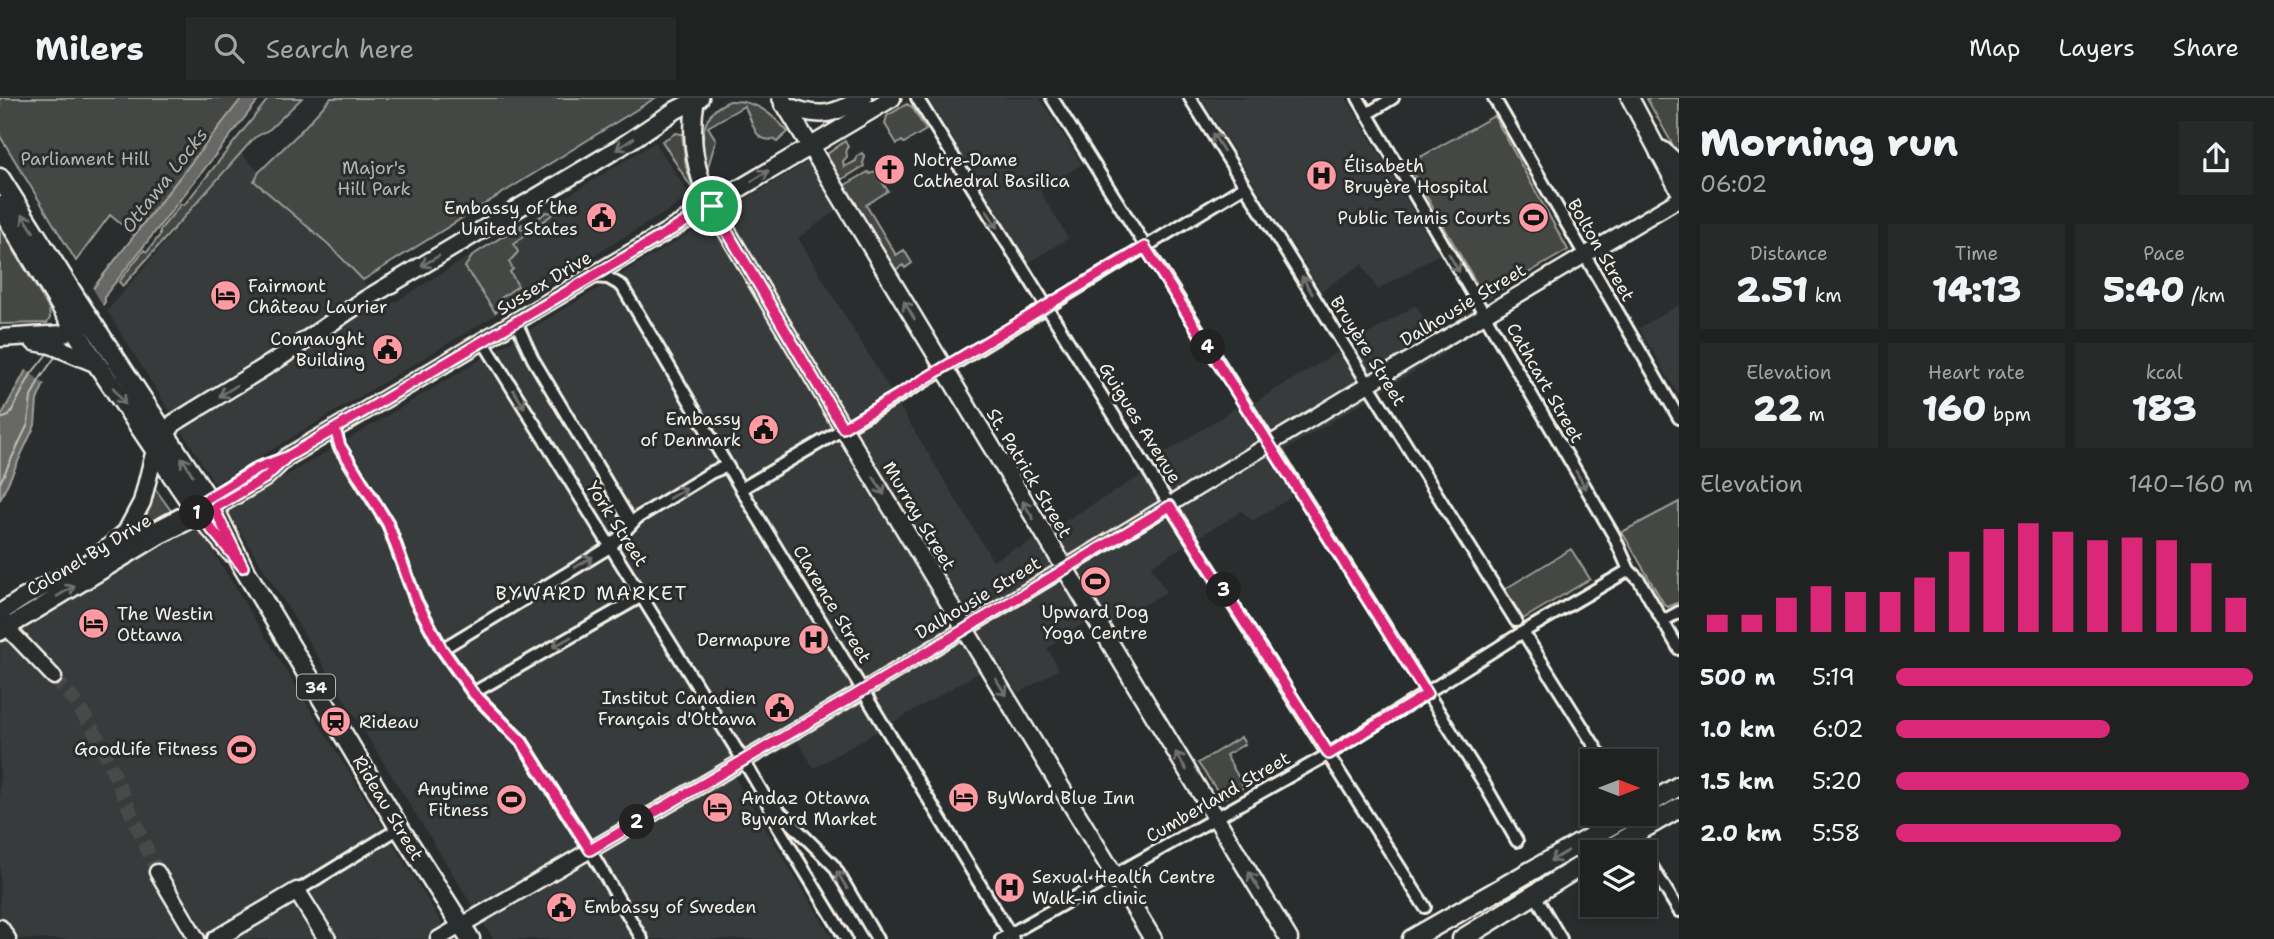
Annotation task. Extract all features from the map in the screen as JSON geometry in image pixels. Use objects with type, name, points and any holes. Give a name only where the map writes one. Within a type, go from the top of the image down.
[{"type":"highway","points":[[1661,152],[1679,168]]},
{"type":"main road","points":[[779,100],[807,113],[826,114],[837,112],[863,98]]},
{"type":"main road","name":"Sussex Drive","points":[[204,507],[265,478],[287,457],[892,98]]},
{"type":"main road","points":[[1630,98],[1679,190]]},
{"type":"main road","points":[[95,559],[117,541],[133,522],[142,502],[155,450],[174,424],[281,357],[366,299],[697,99]]},
{"type":"main road","name":"Murray Street","points":[[697,99],[692,135],[694,155],[712,206],[843,428],[1153,939]]},
{"type":"main road","name":"St. Patrick Street","points":[[779,100],[1289,939]]},
{"type":"main road","name":"34","points":[[0,178],[85,312]]},
{"type":"main road","name":"34","points":[[0,206],[73,327]]},
{"type":"main road","points":[[4,338],[64,334],[85,312]]},
{"type":"main road","name":"Rideau Street","points":[[85,312],[166,434],[204,507],[243,567],[400,829],[466,932]]},
{"type":"main road","name":"Rideau Street","points":[[73,327],[155,450],[204,507]]},
{"type":"main road","points":[[4,338],[51,345],[97,364]]},
{"type":"main road","name":"Colonel By Drive","points":[[2,622],[160,535],[204,507]]},
{"type":"main road","name":"Colonel By Drive","points":[[2,622],[23,598],[95,559]]},
{"type":"main road","points":[[1657,799],[1679,786]]},
{"type":"main road","points":[[1623,840],[1679,808]]},
{"type":"main road","points":[[1412,939],[1610,826]]},
{"type":"main road","points":[[1462,939],[1580,867]]},
{"type":"main road","points":[[1498,889],[1527,887],[1535,895]]},
{"type":"main road","points":[[216,939],[297,891],[327,939]]},
{"type":"main road","points":[[0,928],[7,939]]},
{"type":"street","name":"Guigues Avenue","points":[[917,98],[1170,506],[1425,907]]},
{"type":"street","points":[[1052,98],[1482,780],[1517,841]]},
{"type":"street","name":"Bruyère Street","points":[[1190,98],[1516,621]]},
{"type":"street","name":"Cathcart Street","points":[[1358,98],[1614,536],[1629,570],[1639,580],[1679,649]]},
{"type":"street","points":[[1367,114],[1393,98]]},
{"type":"street","name":"Bolton Street","points":[[1494,98],[1679,418]]},
{"type":"street","points":[[741,489],[1245,186]]},
{"type":"street","name":"Dalhousie Street","points":[[438,939],[466,932],[590,850],[863,690],[1679,199]]},
{"type":"street","points":[[592,277],[608,278],[622,286],[622,268],[629,255]]},
{"type":"street","name":"Clarence Street","points":[[622,286],[1008,937]]},
{"type":"street","name":"York Street","points":[[516,322],[533,359],[631,523]]},
{"type":"street","name":"York Street","points":[[483,341],[765,797],[778,827],[846,939]]},
{"type":"street","points":[[335,429],[340,446],[388,524],[416,601],[442,649],[473,693],[522,742],[642,939]]},
{"type":"street","points":[[442,649],[610,547],[631,523],[712,472],[727,466]]},
{"type":"street","name":"Colonel By Drive","points":[[95,559],[204,507]]},
{"type":"street","name":"Cumberland Street","points":[[1008,937],[1329,754],[1523,632],[1629,570]]},
{"type":"street","points":[[473,693],[642,596]]},
{"type":"street","points":[[1663,621],[1679,612]]},
{"type":"street","points":[[2,622],[54,677]]},
{"type":"street","points":[[1523,632],[1596,749]]},
{"type":"street","name":"York Street","points":[[765,797],[834,866],[877,939]]},
{"type":"street","points":[[297,891],[393,832]]},
{"type":"street","points":[[1633,834],[1636,840]]},
{"type":"street","points":[[157,872],[197,939]]},
{"type":"street","points":[[1657,875],[1679,911]]},
{"type":"street","points":[[1535,895],[1561,939]]},
{"type":"shaded area","points":[[928,98],[1040,98],[1082,164],[1040,191],[1068,238],[1028,263]]},
{"type":"shaded area","name":"Élisabeth Bruyère Hospital","points":[[1201,98],[1346,98],[1439,254],[1378,290],[1362,264],[1321,291]]},
{"type":"shaded area","points":[[655,142],[691,197],[215,484],[107,311],[241,153],[259,172],[256,177],[363,280],[382,310]]},
{"type":"shaded area","points":[[807,162],[837,210],[798,238],[993,561],[1016,547],[1018,549],[1159,465],[1156,459],[1251,398],[1255,402],[1416,305],[1445,353],[1285,450],[1307,488],[1252,521],[1242,511],[1151,566],[1166,592],[1113,623],[1084,623],[1047,648],[1059,669],[1018,694],[999,661],[814,768],[798,742],[735,778],[833,939],[493,939],[227,510]]},
{"type":"shaded area","points":[[1679,305],[1679,396],[1639,328]]},
{"type":"shaded area","points":[[193,519],[452,939],[15,939],[0,915],[0,641],[31,615]]},
{"type":"green space","name":"Parliament Hill","points":[[0,98],[242,98],[134,235],[110,215],[76,261],[0,136]]},
{"type":"green space","points":[[269,98],[302,98],[270,129],[254,138],[123,286],[119,282],[144,250],[147,252],[160,235],[160,230],[181,204],[184,205]]},
{"type":"green space","name":"Major's Hill Park","points":[[331,98],[655,98],[363,280],[328,244],[254,181],[259,172]]},
{"type":"green space","points":[[1679,98],[1679,156],[1647,99]]},
{"type":"green space","points":[[730,101],[748,103],[763,109],[788,132],[777,142],[774,139],[762,138],[754,129],[744,106],[708,127],[716,140],[707,170],[703,139],[707,120],[712,112]]},
{"type":"green space","points":[[907,104],[912,107],[926,130],[904,143],[902,141],[897,144],[885,124],[887,116]]},
{"type":"green space","points":[[1494,116],[1568,250],[1487,297],[1482,293],[1408,164]]},
{"type":"green space","points":[[676,133],[682,134],[691,187],[662,141]]},
{"type":"green space","points":[[845,141],[848,147],[847,157],[843,161],[844,167],[856,161],[857,156],[862,153],[865,157],[864,166],[841,180],[826,155]]},
{"type":"green space","points":[[875,171],[888,191],[866,205],[896,255],[904,250],[912,263],[905,268],[903,265],[895,270],[845,185]]},
{"type":"green space","points":[[546,212],[554,213],[514,244],[518,252],[509,262],[513,269],[510,272],[518,286],[498,300],[502,307],[495,312],[465,267],[473,255],[524,223],[520,228],[524,230]]},
{"type":"green space","points":[[0,227],[49,309],[50,318],[47,323],[0,324]]},
{"type":"green space","points":[[154,487],[172,512],[139,526],[145,515]]},
{"type":"green space","points":[[1679,502],[1679,602],[1668,607],[1622,532]]},
{"type":"green space","points":[[1571,549],[1590,579],[1523,619],[1505,589]]},
{"type":"green space","points":[[1241,737],[1245,744],[1226,755],[1244,787],[1223,799],[1198,763]]},
{"type":"water","points":[[242,98],[260,98],[107,293],[105,302],[44,384],[37,400],[35,425],[0,500],[0,418],[26,370]]},
{"type":"pier","points":[[91,285],[104,308],[47,386],[23,367]]},
{"type":"tunnel","points":[[54,677],[74,700],[98,737],[157,872]]},
{"type":"place","name":"Notre-Dame Cathedral Basilica","points":[[890,170]]},
{"type":"place","name":"Élisabeth Bruyère Hospital","points":[[1321,176]]},
{"type":"place","name":"Embassy of the United States","points":[[601,218]]},
{"type":"place","name":"Public Tennis Courts","points":[[1534,218]]},
{"type":"place","name":"Fairmont Château Laurier","points":[[225,296]]},
{"type":"place","name":"Connaught Building","points":[[388,349]]},
{"type":"place","name":"Embassy of Denmark","points":[[764,429]]},
{"type":"place","name":"Upward Dog Yoga Centre","points":[[1095,582]]},
{"type":"place","name":"The Westin Ottawa","points":[[94,624]]},
{"type":"place","name":"Dermapure","points":[[814,640]]},
{"type":"place","name":"Institut Canadien Français d'Ottawa","points":[[779,708]]},
{"type":"place","name":"Rideau","points":[[336,722]]},
{"type":"place","name":"GoodLife Fitness","points":[[241,749]]},
{"type":"place","name":"ByWard Blue Inn","points":[[964,798]]},
{"type":"place","name":"Anytime Fitness","points":[[512,799]]},
{"type":"place","name":"Andaz Ottawa Byward Market","points":[[718,808]]},
{"type":"place","name":"Sexual Health Centre Walk-in clinic","points":[[1009,887]]},
{"type":"place","name":"Embassy of Sweden","points":[[561,907]]},
{"type":"district","name":"BYWARD MARKET","points":[[592,593]]},
{"type":"route","points":[[712,206],[287,457],[265,478],[214,508],[243,567],[193,507],[258,468],[287,457],[335,429],[340,446],[388,524],[416,601],[442,649],[473,693],[522,742],[590,850],[854,696],[1170,506],[1329,754],[1427,694],[1145,247],[843,428],[712,206]]},
{"type":"water label","name":"Ottawa Locks","points":[[164,180]]}]
